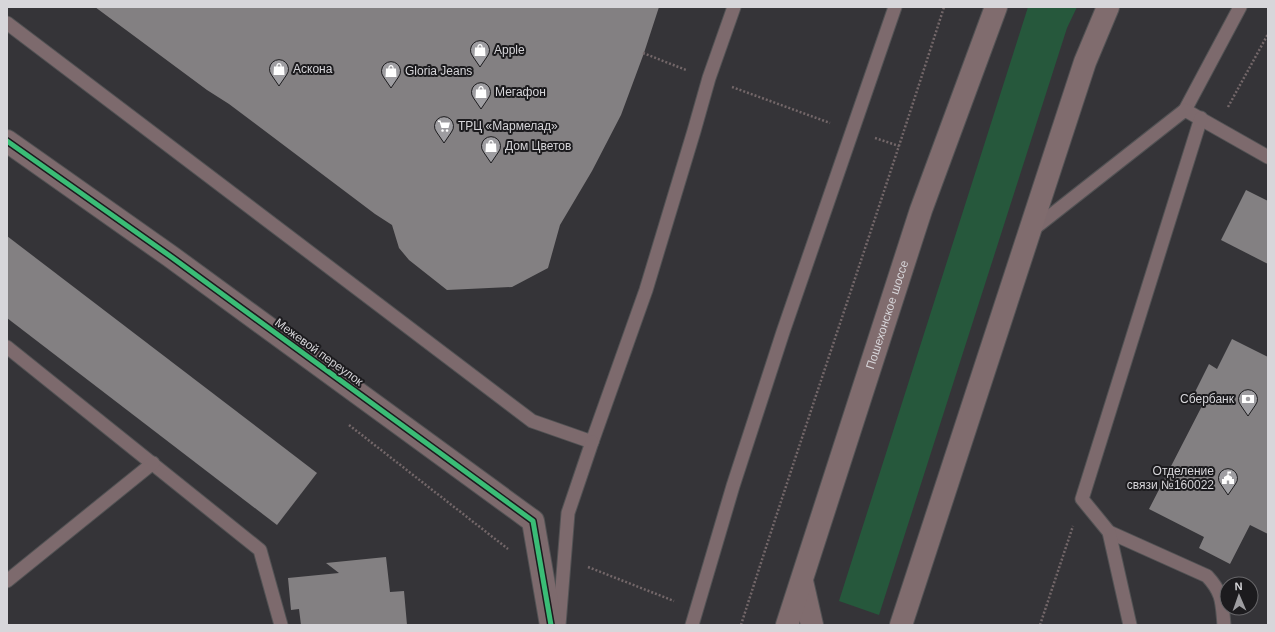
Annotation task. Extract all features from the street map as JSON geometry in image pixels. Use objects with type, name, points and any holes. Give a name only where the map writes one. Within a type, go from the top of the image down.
[{"type":"main road","name":"Пошехонское шоссе","points":[[787,625],[921,210],[996,7]]},
{"type":"main road","points":[[901,625],[1084,62],[1108,7]]},
{"type":"main road","points":[[802,580],[812,625]]},
{"type":"main road","points":[[890,625],[908,604]]},
{"type":"street","name":"Межевой переулок","points":[[7,140],[170,256],[533,520],[551,625]]},
{"type":"lane","points":[[559,625],[568,513],[646,290],[709,78],[734,7]]},
{"type":"lane","points":[[692,625],[733,486],[773,362],[895,7]]},
{"type":"lane","points":[[1030,232],[1185,110],[1240,7]]},
{"type":"lane","points":[[7,23],[532,421],[592,442]]},
{"type":"lane","points":[[1185,110],[1268,157]]},
{"type":"lane","points":[[1201,118],[1082,499],[1109,532],[1207,576],[1215,584],[1221,596],[1224,625]]},
{"type":"lane","points":[[7,347],[260,550],[281,625]]},
{"type":"lane","points":[[7,581],[153,463]]},
{"type":"lane","points":[[1109,532],[1130,625]]},
{"type":"path","points":[[741,625],[944,7]]},
{"type":"path","points":[[1217,128],[1268,34]]},
{"type":"path","points":[[644,53],[690,72]]},
{"type":"path","points":[[709,78],[852,131],[899,146]]},
{"type":"path","points":[[1040,625],[1082,499]]},
{"type":"green space","points":[[1028,7],[1077,7],[1067,28],[879,615],[839,601]]},
{"type":"building","name":"ТРЦ «Мармелад»","points":[[95,7],[659,7],[621,115],[592,171],[560,225],[548,268],[512,287],[447,290],[409,260],[399,248],[392,225]]},
{"type":"building","points":[[1246,190],[1268,201],[1268,264],[1221,240]]},
{"type":"building","points":[[7,236],[317,473],[277,525],[7,318]]},
{"type":"building","points":[[1232,339],[1268,357],[1268,534],[1250,525],[1230,564],[1199,548],[1204,537],[1149,509],[1202,406],[1191,400],[1209,364],[1217,369]]},
{"type":"building","points":[[386,557],[390,592],[404,591],[407,625],[301,625],[299,609],[291,610],[288,578],[339,573],[326,563]]},
{"type":"cycle path","points":[[7,141],[170,256],[533,521],[551,625]]},
{"type":"place","name":"Apple","points":[[480,67]]},
{"type":"place","name":"Аскона","points":[[279,86]]},
{"type":"place","name":"Gloria Jeans","points":[[391,88]]},
{"type":"place","name":"Мегафон","points":[[481,109]]},
{"type":"place","name":"ТРЦ «Мармелад»","points":[[444,143]]},
{"type":"place","name":"Дом Цветов","points":[[491,163]]},
{"type":"place","name":"Сбербанк","points":[[1248,416]]},
{"type":"place","name":"Отделение связи №160022","points":[[1228,495]]}]
